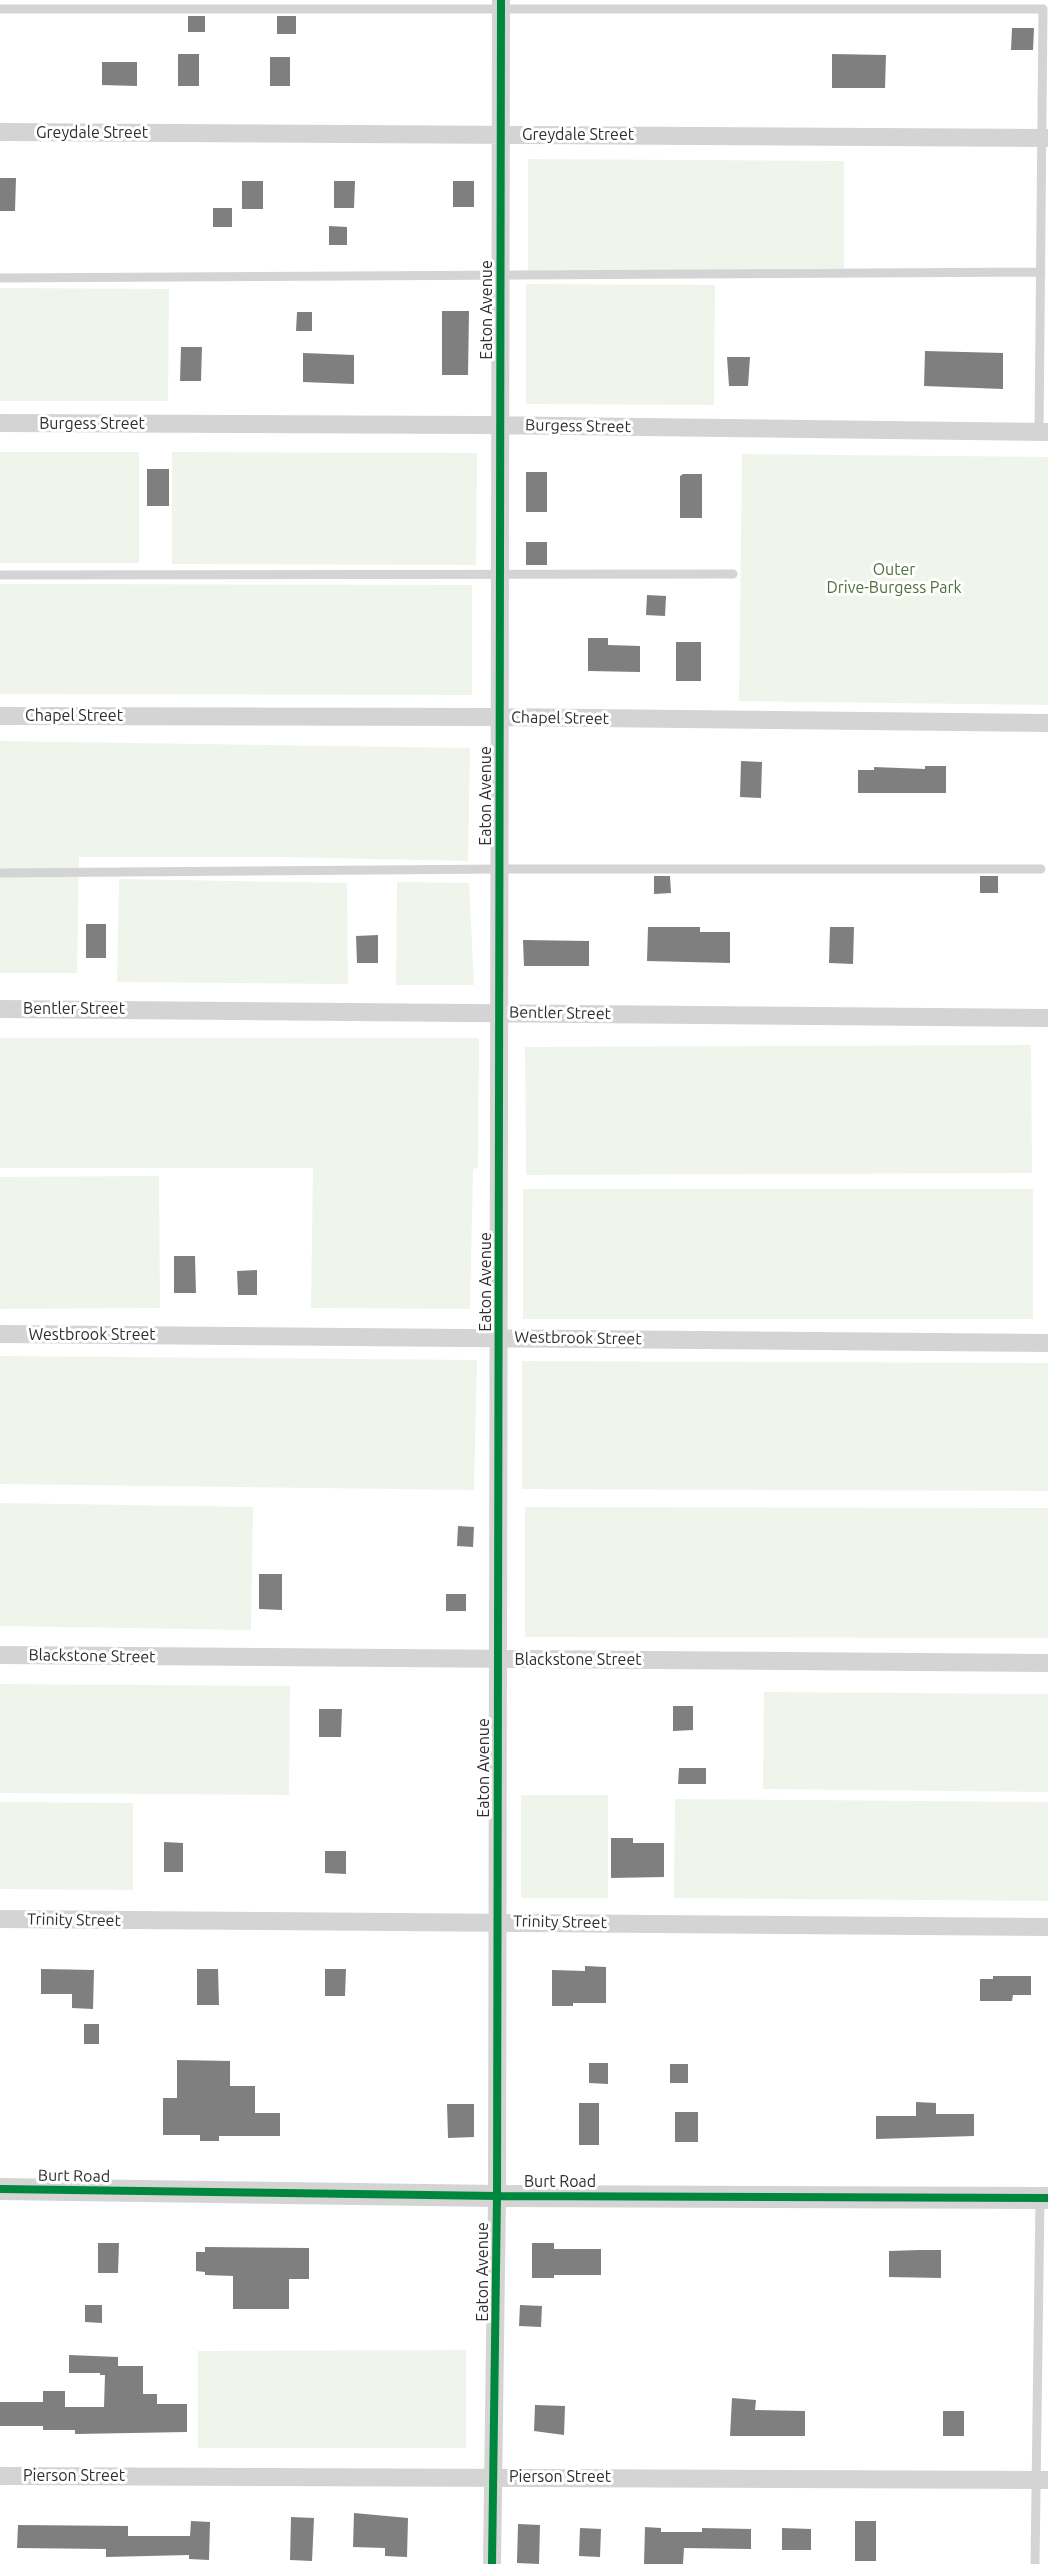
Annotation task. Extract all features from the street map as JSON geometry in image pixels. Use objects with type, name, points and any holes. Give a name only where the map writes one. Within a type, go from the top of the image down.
[{"type":"street","name":"Eaton Avenue","points":[[492,2564],[497,2196],[501,5]]},
{"type":"street","name":"Greydale Street","points":[[0,132],[1045,138]]},
{"type":"street","name":"Burgess Street","points":[[0,423],[500,425],[1044,432]]},
{"type":"street","name":"Chapel Street","points":[[0,716],[500,717],[1048,723]]},
{"type":"street","name":"Bentler Street","points":[[0,1009],[1048,1018]]},
{"type":"street","name":"Westbrook Street","points":[[0,1334],[1048,1343]]},
{"type":"street","name":"Blackstone Street","points":[[0,1655],[1048,1663]]},
{"type":"street","name":"Trinity Street","points":[[0,1919],[1048,1927]]},
{"type":"street","name":"Burt Road","points":[[0,2189],[497,2196],[1044,2198]]},
{"type":"street","name":"Pierson Street","points":[[0,2476],[1042,2480]]},
{"type":"lane","points":[[0,9],[501,5],[1043,9],[1045,138],[1041,272],[1044,432]]},
{"type":"lane","points":[[0,278],[1041,272]]},
{"type":"lane","points":[[0,575],[733,574]]},
{"type":"lane","points":[[0,873],[500,869],[1041,869]]},
{"type":"lane","points":[[1035,2564],[1042,2480],[1044,2198]]},
{"type":"green space","points":[[528,159],[844,161],[844,268],[528,272]]},
{"type":"green space","points":[[526,284],[715,285],[714,405],[526,404]]},
{"type":"green space","points":[[0,288],[169,289],[168,401],[0,401]]},
{"type":"green space","points":[[0,452],[139,452],[139,563],[0,563]]},
{"type":"green space","points":[[172,452],[477,453],[476,565],[172,564]]},
{"type":"green space","name":"Outer Drive-Burgess Park","points":[[742,454],[1048,457],[1048,705],[739,701]]},
{"type":"green space","points":[[0,584],[472,585],[472,695],[0,694]]},
{"type":"green space","points":[[0,741],[470,748],[468,861],[281,857],[79,857],[77,973],[0,973]]},
{"type":"green space","points":[[119,879],[347,883],[348,984],[117,982]]},
{"type":"green space","points":[[397,882],[469,883],[474,985],[396,985]]},
{"type":"green space","points":[[0,1038],[479,1038],[478,1168],[473,1169],[470,1309],[311,1308],[313,1168],[0,1168]]},
{"type":"green space","points":[[1031,1045],[1032,1173],[526,1175],[525,1047]]},
{"type":"green space","points":[[159,1176],[160,1308],[0,1309],[0,1177]]},
{"type":"green space","points":[[523,1189],[1033,1189],[1033,1319],[523,1319]]},
{"type":"green space","points":[[0,1356],[477,1360],[474,1490],[0,1484]]},
{"type":"green space","points":[[522,1361],[1048,1363],[1048,1491],[522,1489]]},
{"type":"green space","points":[[0,1503],[253,1507],[251,1630],[0,1626]]},
{"type":"green space","points":[[525,1507],[1048,1508],[1048,1638],[525,1637]]},
{"type":"green space","points":[[0,1684],[290,1686],[289,1795],[0,1793]]},
{"type":"green space","points":[[764,1692],[1048,1694],[1048,1792],[763,1789]]},
{"type":"green space","points":[[521,1795],[608,1795],[608,1898],[521,1898]]},
{"type":"green space","points":[[675,1799],[1048,1802],[1048,1901],[674,1898]]},
{"type":"green space","points":[[0,1802],[133,1803],[133,1890],[0,1889]]},
{"type":"green space","points":[[466,2350],[466,2448],[198,2448],[198,2351]]},
{"type":"building","points":[[188,16],[205,16],[205,32],[188,32]]},
{"type":"building","points":[[277,16],[296,16],[296,34],[277,34]]},
{"type":"building","points":[[1012,28],[1034,28],[1033,50],[1011,50]]},
{"type":"building","points":[[178,54],[199,54],[199,86],[178,86]]},
{"type":"building","points":[[832,54],[886,55],[885,88],[832,88]]},
{"type":"building","points":[[270,57],[290,57],[290,86],[270,86]]},
{"type":"building","points":[[102,62],[137,62],[137,86],[102,85]]},
{"type":"building","points":[[0,178],[16,178],[15,211],[0,211]]},
{"type":"building","points":[[242,181],[263,181],[263,209],[242,209]]},
{"type":"building","points":[[334,181],[355,181],[354,208],[334,208]]},
{"type":"building","points":[[453,181],[474,181],[474,207],[453,207]]},
{"type":"building","points":[[213,208],[232,208],[232,227],[213,227]]},
{"type":"building","points":[[329,226],[347,227],[347,245],[329,245]]},
{"type":"building","points":[[442,311],[469,311],[468,375],[442,375]]},
{"type":"building","points":[[297,312],[312,312],[312,331],[296,331]]},
{"type":"building","points":[[181,347],[202,347],[201,381],[180,381]]},
{"type":"building","points":[[925,351],[1003,353],[1003,389],[924,386]]},
{"type":"building","points":[[303,353],[354,355],[354,384],[303,382]]},
{"type":"building","points":[[727,357],[750,357],[748,386],[729,386]]},
{"type":"building","points":[[147,469],[169,469],[169,506],[147,506]]},
{"type":"building","points":[[526,472],[547,472],[547,512],[526,512]]},
{"type":"building","points":[[702,474],[702,518],[680,518],[680,476]]},
{"type":"building","points":[[526,542],[547,542],[547,565],[526,565]]},
{"type":"building","points":[[647,595],[666,596],[665,616],[646,615]]},
{"type":"building","points":[[588,638],[608,638],[608,645],[640,646],[640,672],[588,671]]},
{"type":"building","points":[[676,642],[701,642],[701,681],[676,681]]},
{"type":"building","points":[[741,761],[762,762],[761,798],[740,797]]},
{"type":"building","points":[[925,766],[946,766],[946,793],[858,793],[858,770],[874,770],[874,767],[925,769]]},
{"type":"building","points":[[654,876],[670,876],[671,893],[654,894]]},
{"type":"building","points":[[980,876],[998,876],[998,893],[980,893]]},
{"type":"building","points":[[86,924],[106,924],[106,958],[86,958]]},
{"type":"building","points":[[648,927],[700,927],[700,932],[730,932],[730,963],[647,961]]},
{"type":"building","points":[[830,927],[854,927],[853,964],[829,963]]},
{"type":"building","points":[[378,935],[378,963],[357,963],[356,936]]},
{"type":"building","points":[[523,940],[589,941],[589,966],[524,966]]},
{"type":"building","points":[[174,1256],[195,1256],[196,1293],[174,1293]]},
{"type":"building","points":[[257,1270],[257,1295],[238,1295],[237,1271]]},
{"type":"building","points":[[458,1526],[474,1527],[473,1547],[457,1546]]},
{"type":"building","points":[[259,1574],[282,1574],[282,1610],[259,1609]]},
{"type":"building","points":[[446,1594],[466,1594],[466,1611],[446,1611]]},
{"type":"building","points":[[673,1706],[693,1706],[693,1730],[673,1731]]},
{"type":"building","points":[[319,1709],[342,1709],[341,1737],[319,1737]]},
{"type":"building","points":[[679,1768],[706,1768],[706,1784],[678,1784]]},
{"type":"building","points":[[611,1838],[633,1838],[633,1843],[664,1843],[664,1877],[611,1878]]},
{"type":"building","points":[[164,1842],[183,1843],[183,1872],[164,1872]]},
{"type":"building","points":[[325,1851],[346,1851],[346,1874],[325,1873]]},
{"type":"building","points":[[585,1966],[606,1967],[606,2003],[573,2003],[573,2006],[552,2006],[552,1970],[585,1971]]},
{"type":"building","points":[[41,1969],[94,1970],[93,2009],[72,2008],[72,1994],[41,1994]]},
{"type":"building","points":[[197,1969],[218,1969],[219,2005],[197,2005]]},
{"type":"building","points":[[325,1969],[346,1969],[345,1996],[325,1996]]},
{"type":"building","points":[[993,1976],[1031,1976],[1031,1995],[1013,1995],[1012,2001],[980,2001],[980,1979],[993,1979]]},
{"type":"building","points":[[84,2024],[99,2024],[99,2044],[84,2044]]},
{"type":"building","points":[[177,2060],[230,2061],[230,2086],[255,2086],[255,2113],[280,2113],[280,2136],[219,2136],[219,2141],[200,2141],[200,2135],[163,2135],[163,2098],[177,2098]]},
{"type":"building","points":[[589,2063],[608,2063],[608,2084],[589,2083]]},
{"type":"building","points":[[670,2064],[688,2064],[688,2083],[670,2083]]},
{"type":"building","points":[[916,2102],[936,2103],[936,2114],[974,2114],[974,2136],[876,2139],[876,2116],[916,2116]]},
{"type":"building","points":[[579,2103],[599,2103],[599,2145],[579,2145]]},
{"type":"building","points":[[447,2104],[474,2104],[474,2137],[448,2138]]},
{"type":"building","points":[[675,2112],[698,2112],[698,2142],[675,2142]]},
{"type":"building","points":[[98,2243],[119,2243],[118,2273],[98,2273]]},
{"type":"building","points":[[532,2243],[554,2243],[554,2249],[601,2249],[601,2275],[554,2275],[554,2278],[532,2278]]},
{"type":"building","points":[[205,2247],[309,2248],[309,2279],[289,2279],[289,2309],[233,2309],[233,2276],[205,2275],[205,2272],[196,2271],[196,2252],[205,2252]]},
{"type":"building","points":[[941,2250],[941,2278],[889,2277],[889,2251]]},
{"type":"building","points":[[85,2305],[102,2305],[102,2323],[85,2322]]},
{"type":"building","points":[[520,2305],[542,2306],[541,2327],[519,2326]]},
{"type":"building","points":[[69,2355],[118,2357],[118,2366],[143,2366],[143,2394],[157,2394],[157,2404],[187,2404],[187,2432],[75,2434],[75,2430],[43,2430],[43,2426],[0,2426],[0,2402],[43,2402],[43,2391],[65,2391],[65,2407],[104,2407],[105,2375],[69,2373]]},
{"type":"building","points":[[732,2398],[756,2400],[755,2410],[805,2411],[805,2436],[730,2436]]},
{"type":"building","points":[[535,2405],[565,2406],[564,2435],[534,2431]]},
{"type":"building","points":[[943,2411],[964,2411],[964,2436],[943,2436]]},
{"type":"building","points":[[354,2513],[408,2518],[407,2557],[385,2556],[385,2548],[353,2547]]},
{"type":"building","points":[[291,2517],[314,2518],[312,2561],[290,2560]]},
{"type":"building","points":[[191,2521],[210,2522],[209,2560],[189,2559],[189,2555],[106,2557],[106,2549],[17,2548],[18,2525],[128,2526],[128,2536],[190,2536]]},
{"type":"building","points":[[855,2521],[876,2521],[876,2561],[855,2561]]},
{"type":"building","points":[[518,2524],[540,2525],[539,2564],[517,2563]]},
{"type":"building","points":[[645,2527],[661,2528],[661,2532],[702,2532],[702,2528],[751,2529],[751,2549],[684,2548],[683,2564],[644,2564]]},
{"type":"building","points":[[580,2528],[601,2529],[600,2557],[579,2556]]},
{"type":"building","points":[[782,2528],[811,2529],[811,2550],[782,2550]]},
{"type":"cycle path","points":[[492,2564],[497,2196],[501,0]]},
{"type":"cycle path","points":[[0,2189],[497,2196],[1048,2198]]}]
